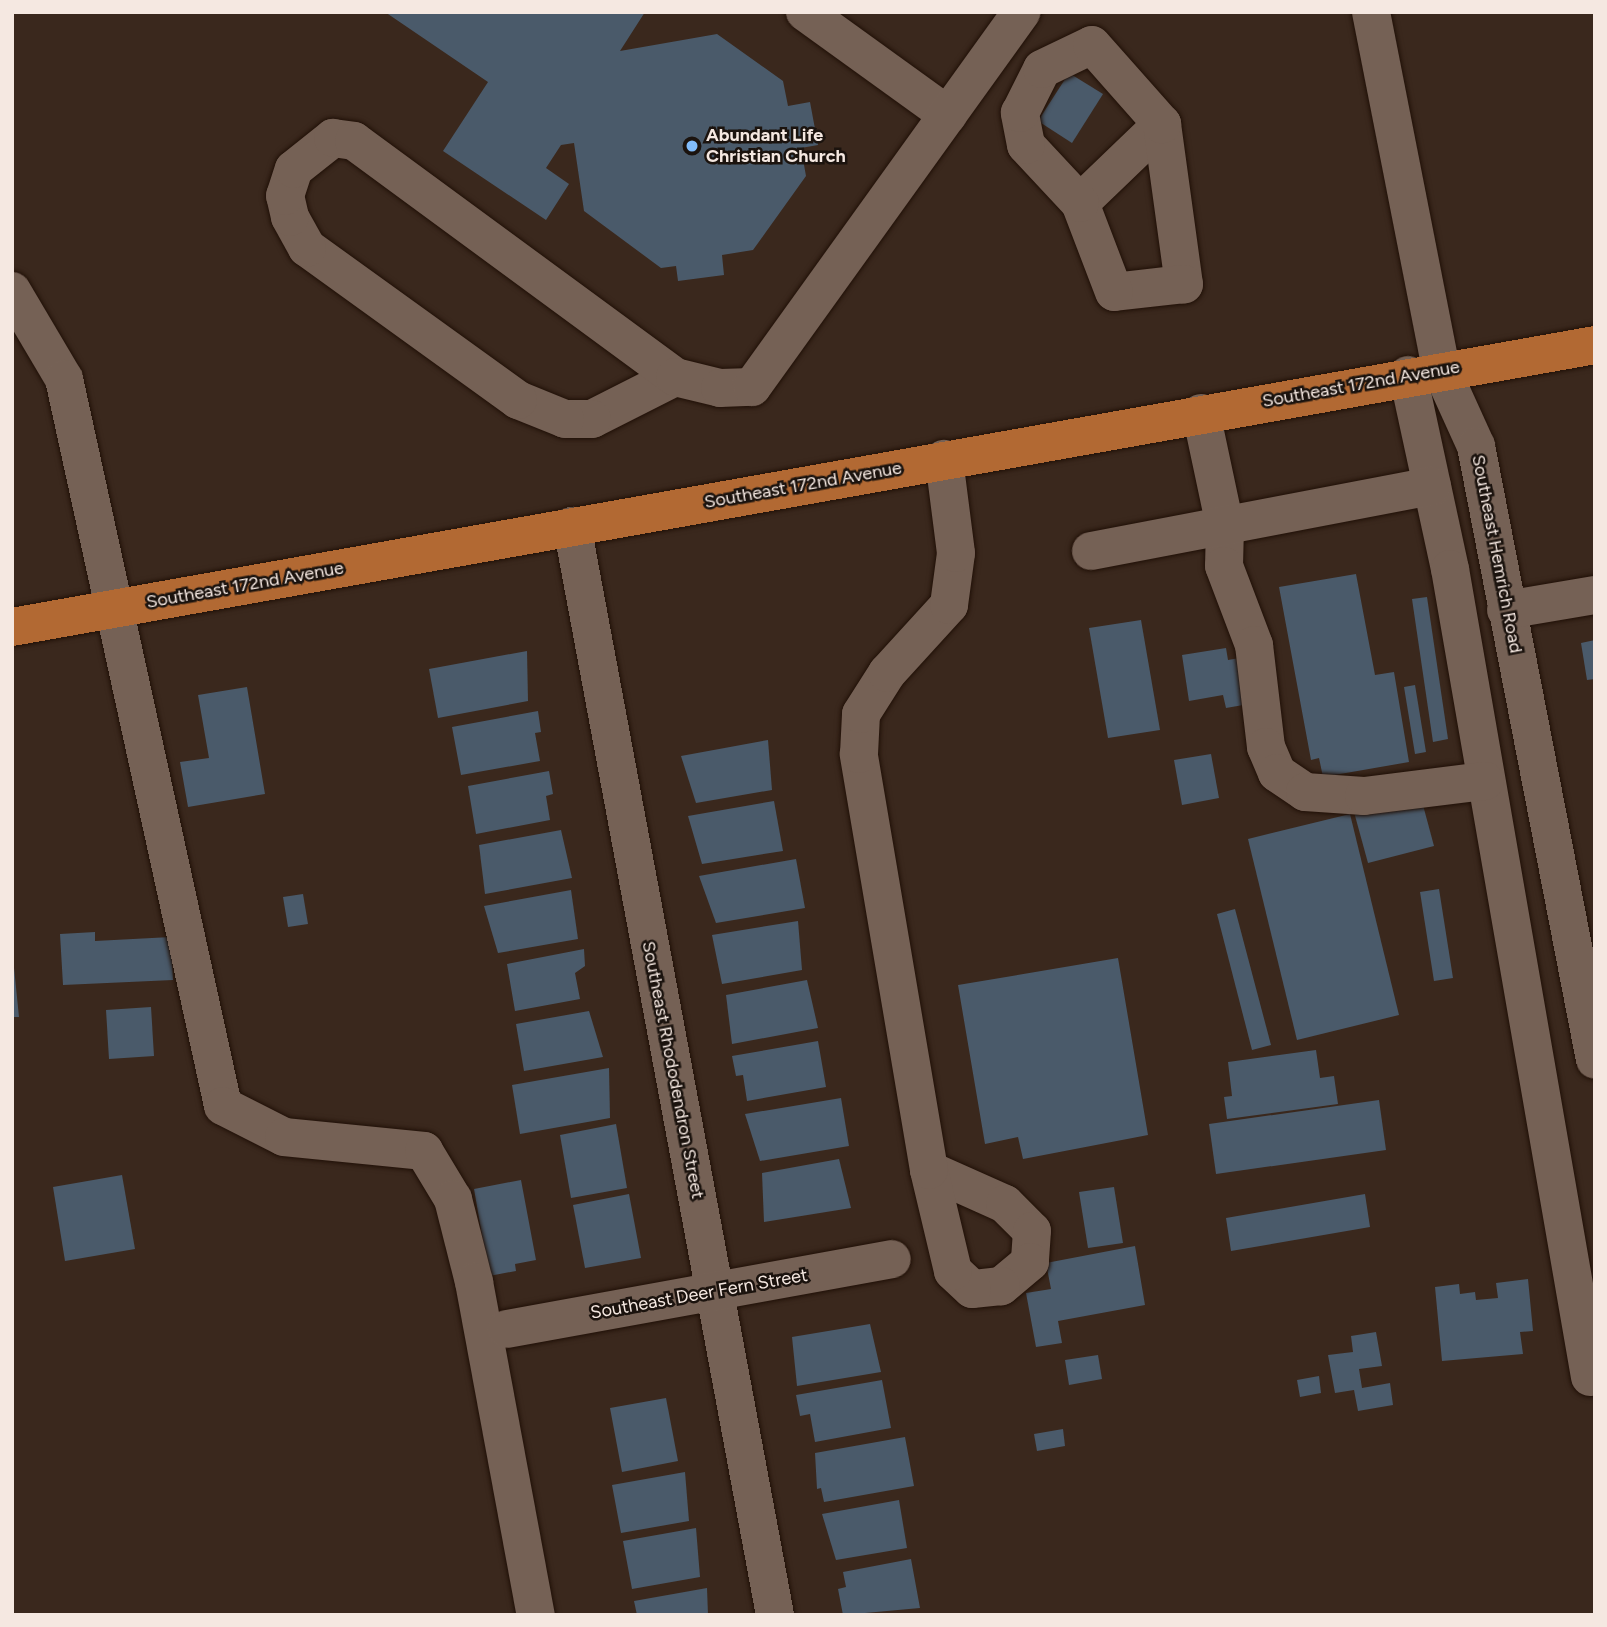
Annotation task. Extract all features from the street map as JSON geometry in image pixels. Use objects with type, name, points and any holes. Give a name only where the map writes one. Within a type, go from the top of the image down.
[{"type":"main road","name":"Southeast 172nd Avenue","points":[[12,627],[1424,372],[1595,345]]},
{"type":"street","points":[[804,12],[948,115]]},
{"type":"street","name":"Southeast Hemrich Road","points":[[1371,12],[1424,372],[1476,446],[1595,1060]]},
{"type":"street","points":[[675,377],[592,419],[565,419],[517,400],[307,248],[290,217],[285,196],[294,169],[333,138],[354,141],[675,377],[720,388],[752,387],[948,115],[1009,22],[1042,69]]},
{"type":"street","points":[[1092,45],[1162,124],[1184,284],[1114,292],[1080,203],[1026,145],[1020,113],[1042,69],[1092,45]]},
{"type":"street","points":[[1080,203],[1162,124]]},
{"type":"street","points":[[12,291],[64,379],[111,609],[222,1106],[284,1137],[424,1151],[453,1199],[474,1282],[536,1615]]},
{"type":"street","points":[[1424,372],[1432,486],[1590,1377]]},
{"type":"street","points":[[1201,413],[1225,526],[1224,566],[1254,645],[1266,747],[1277,773],[1305,792],[1364,796],[1485,781]]},
{"type":"street","points":[[929,1170],[859,754],[861,714],[887,673],[949,605],[956,553],[944,459]]},
{"type":"street","points":[[1091,551],[1432,486]]},
{"type":"street","name":"Southeast Rhododendron Street","points":[[572,526],[775,1615]]},
{"type":"street","points":[[1506,610],[1595,595]]},
{"type":"street","name":"Southeast Deer Fern Street","points":[[507,1329],[892,1259]]},
{"type":"building","name":"Abundant Life Christian Church","points":[[385,12],[645,12],[620,51],[717,34],[783,81],[788,106],[810,102],[818,145],[801,148],[806,176],[753,250],[722,255],[724,275],[678,281],[676,266],[661,268],[584,211],[574,143],[561,145],[546,168],[569,184],[546,220],[443,151],[488,82]]},
{"type":"building","points":[[1069,73],[1103,94],[1072,143],[1038,121]]},
{"type":"building","points":[[1356,574],[1375,675],[1394,672],[1409,762],[1323,777],[1319,758],[1311,760],[1279,587]]},
{"type":"building","points":[[1427,597],[1448,739],[1433,742],[1412,599]]},
{"type":"building","points":[[1141,620],[1160,730],[1108,738],[1089,628]]},
{"type":"building","points":[[1595,640],[1595,679],[1587,680],[1581,643]]},
{"type":"building","points":[[1226,648],[1228,660],[1251,656],[1249,704],[1226,708],[1223,695],[1189,701],[1182,655]]},
{"type":"building","points":[[527,651],[528,701],[438,718],[429,669]]},
{"type":"building","points":[[1415,685],[1426,752],[1415,754],[1404,687]]},
{"type":"building","points":[[247,687],[265,794],[188,807],[180,762],[209,758],[198,695]]},
{"type":"building","points":[[538,711],[541,732],[535,733],[540,761],[461,775],[452,727]]},
{"type":"building","points":[[768,740],[772,790],[696,803],[681,756]]},
{"type":"building","points":[[1211,754],[1219,798],[1182,805],[1174,760]]},
{"type":"building","points":[[549,771],[553,794],[546,796],[550,820],[476,834],[468,786]]},
{"type":"building","points":[[1420,794],[1434,846],[1368,863],[1354,812]]},
{"type":"building","points":[[774,801],[783,851],[702,864],[688,816]]},
{"type":"building","points":[[1350,814],[1399,1015],[1297,1040],[1248,839]]},
{"type":"building","points":[[561,830],[572,878],[485,894],[479,845]]},
{"type":"building","points":[[796,859],[805,908],[716,923],[699,876]]},
{"type":"building","points":[[1439,889],[1453,978],[1434,981],[1420,892]]},
{"type":"building","points":[[571,890],[578,939],[498,953],[484,906]]},
{"type":"building","points":[[303,894],[308,924],[288,927],[283,897]]},
{"type":"building","points":[[1235,909],[1271,1045],[1252,1050],[1217,914]]},
{"type":"building","points":[[798,921],[802,970],[722,984],[712,935]]},
{"type":"building","points":[[95,932],[95,941],[171,937],[173,980],[63,985],[60,934]]},
{"type":"building","points":[[12,948],[19,1017],[12,1017]]},
{"type":"building","points":[[584,949],[585,966],[575,973],[580,999],[515,1011],[507,964]]},
{"type":"building","points":[[1118,958],[1148,1135],[1023,1159],[1018,1137],[985,1144],[958,985]]},
{"type":"building","points":[[807,980],[818,1028],[732,1044],[726,995]]},
{"type":"building","points":[[151,1007],[154,1056],[109,1059],[106,1010]]},
{"type":"building","points":[[589,1011],[603,1057],[524,1071],[516,1024]]},
{"type":"building","points":[[818,1041],[826,1087],[747,1101],[743,1075],[736,1076],[732,1056]]},
{"type":"building","points":[[1316,1050],[1320,1078],[1334,1076],[1338,1104],[1227,1119],[1224,1097],[1232,1096],[1228,1062]]},
{"type":"building","points":[[609,1068],[610,1118],[520,1134],[512,1085]]},
{"type":"building","points":[[841,1098],[849,1146],[760,1161],[745,1114]]},
{"type":"building","points":[[1379,1100],[1386,1150],[1216,1174],[1209,1124]]},
{"type":"building","points":[[616,1124],[627,1188],[571,1198],[560,1135]]},
{"type":"building","points":[[839,1159],[851,1208],[764,1222],[762,1173]]},
{"type":"building","points":[[122,1175],[135,1249],[65,1261],[53,1187]]},
{"type":"building","points":[[521,1180],[536,1260],[515,1264],[516,1271],[489,1276],[474,1189]]},
{"type":"building","points":[[1114,1187],[1123,1243],[1088,1248],[1079,1192]]},
{"type":"building","points":[[629,1194],[641,1258],[585,1268],[573,1205]]},
{"type":"building","points":[[1365,1194],[1370,1227],[1231,1251],[1226,1218]]},
{"type":"building","points":[[1135,1246],[1145,1305],[1058,1321],[1062,1343],[1036,1347],[1026,1293],[1051,1289],[1046,1263]]},
{"type":"building","points":[[1528,1279],[1533,1331],[1520,1332],[1523,1354],[1442,1361],[1435,1287],[1459,1284],[1460,1294],[1475,1292],[1476,1300],[1498,1298],[1496,1283]]},
{"type":"building","points":[[870,1324],[881,1372],[797,1386],[792,1337]]},
{"type":"building","points":[[1376,1332],[1382,1366],[1359,1369],[1362,1388],[1390,1383],[1393,1405],[1358,1411],[1354,1390],[1335,1393],[1328,1355],[1353,1352],[1351,1336]]},
{"type":"building","points":[[1098,1355],[1102,1379],[1069,1385],[1065,1360]]},
{"type":"building","points":[[1319,1376],[1321,1393],[1300,1397],[1297,1380]]},
{"type":"building","points":[[882,1380],[891,1428],[815,1442],[810,1414],[800,1416],[796,1395]]},
{"type":"building","points":[[666,1398],[678,1461],[622,1472],[610,1408]]},
{"type":"building","points":[[1063,1429],[1065,1446],[1037,1451],[1034,1434]]},
{"type":"building","points":[[905,1437],[914,1486],[824,1502],[821,1488],[817,1489],[815,1453]]},
{"type":"building","points":[[685,1472],[689,1521],[621,1533],[612,1485]]},
{"type":"building","points":[[899,1500],[907,1548],[836,1560],[822,1514]]},
{"type":"building","points":[[696,1528],[700,1577],[632,1589],[623,1541]]},
{"type":"building","points":[[911,1559],[920,1608],[843,1615],[838,1589],[846,1587],[843,1572]]},
{"type":"building","points":[[707,1588],[708,1615],[637,1615],[634,1601]]},
{"type":"place","name":"Abundant Life Christian Church","points":[[692,146]]}]
